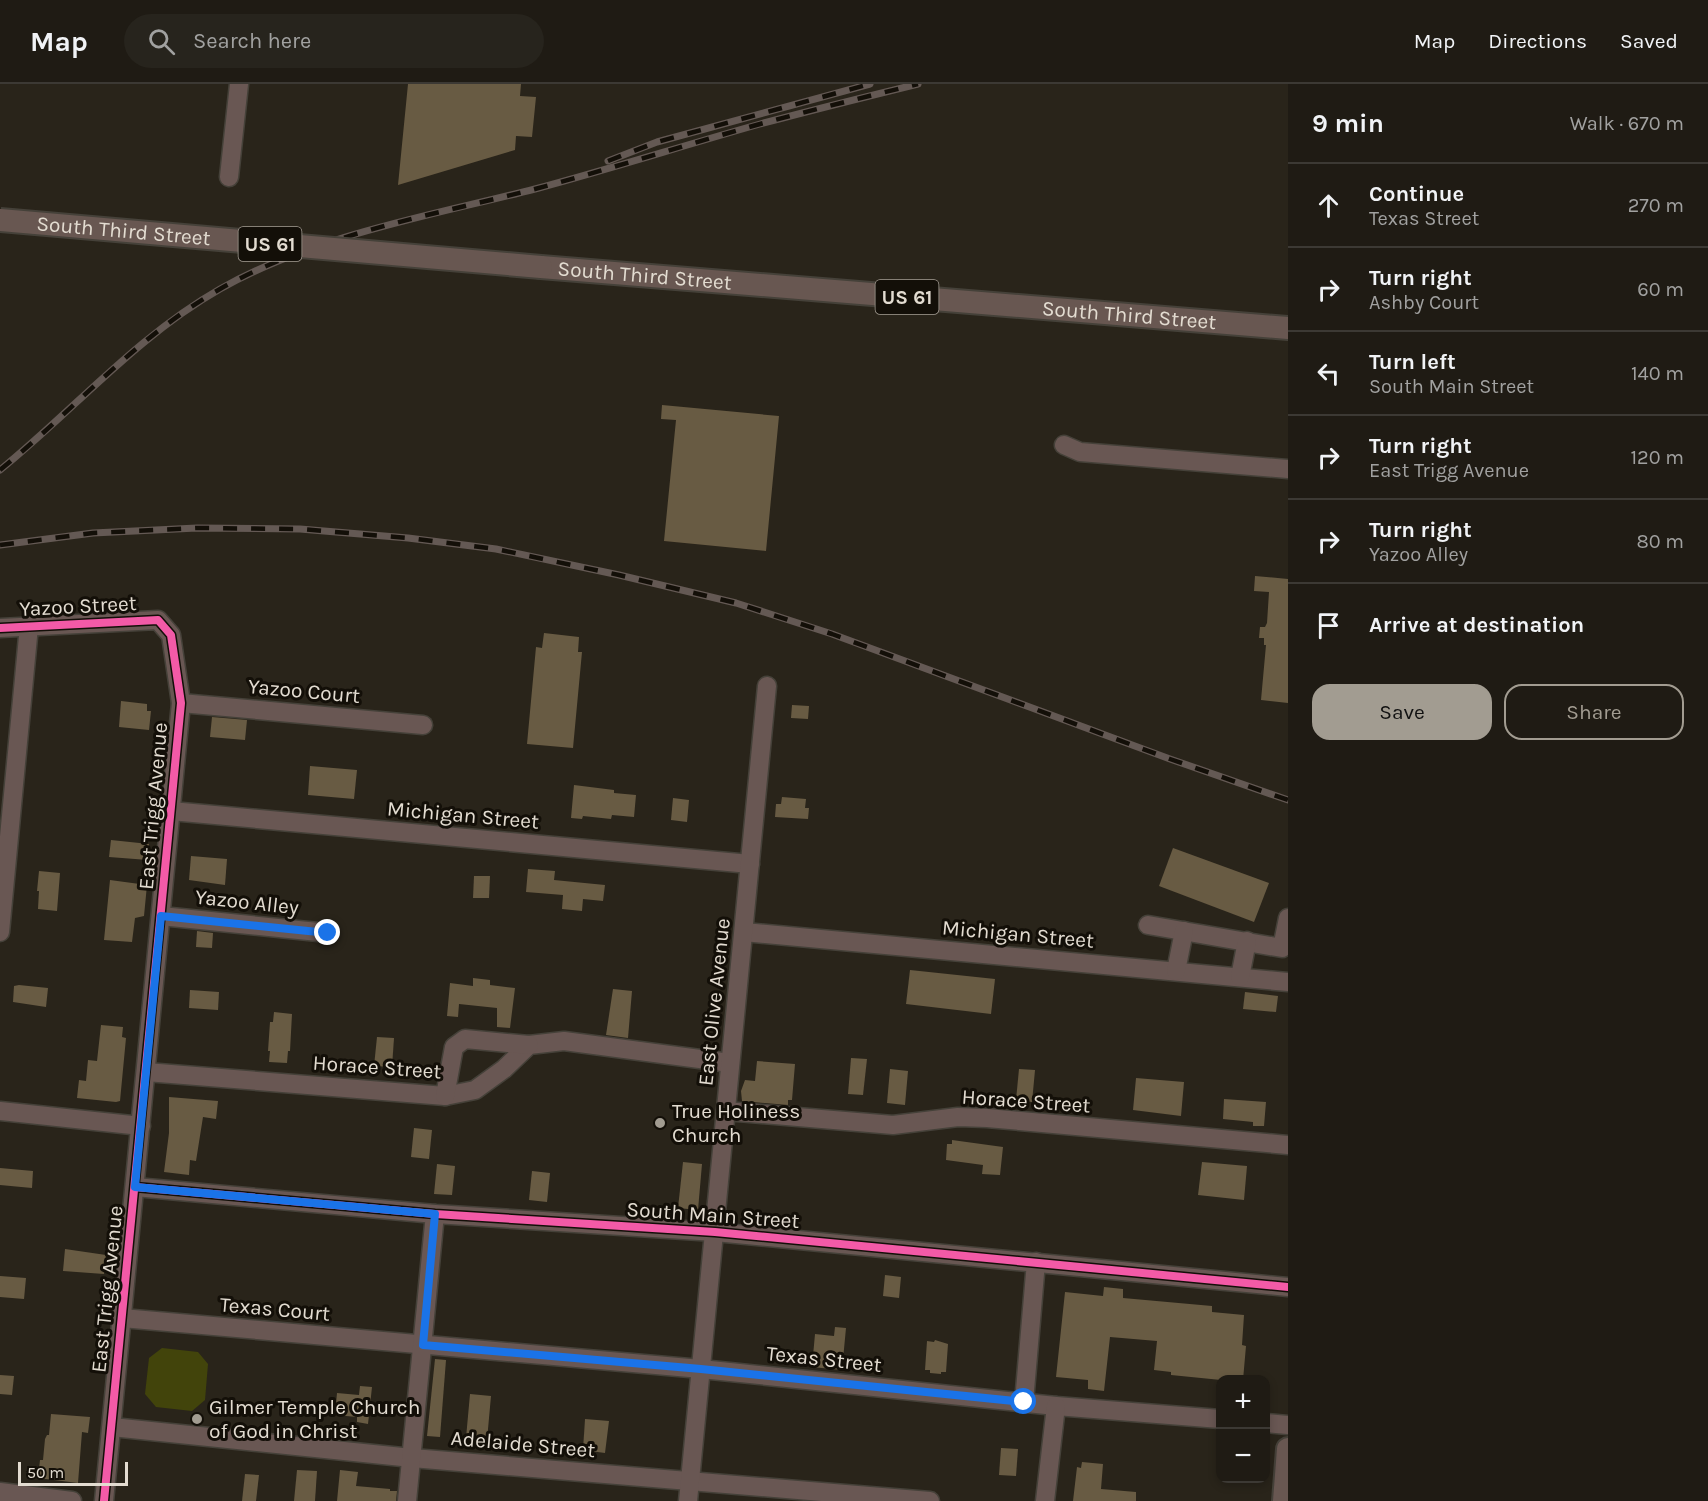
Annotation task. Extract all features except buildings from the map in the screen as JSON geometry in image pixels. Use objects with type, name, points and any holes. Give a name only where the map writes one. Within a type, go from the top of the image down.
[{"type":"main road","name":"South Third Street","points":[[0,220],[1288,328]]},
{"type":"main road","points":[[1285,1496],[1288,1449]]},
{"type":"street","points":[[229,177],[239,84]]},
{"type":"street","points":[[1064,445],[1080,452],[1288,469]]},
{"type":"street","name":"Yazoo Street","points":[[0,628],[158,620]]},
{"type":"street","name":"East Trigg Avenue","points":[[104,1501],[181,703],[171,635],[158,620]]},
{"type":"street","points":[[0,932],[29,626]]},
{"type":"street","name":"East Olive Avenue","points":[[688,1501],[767,686]]},
{"type":"street","name":"Yazoo Court","points":[[181,703],[423,724]]},
{"type":"street","name":"Michigan Street","points":[[171,811],[750,864]]},
{"type":"street","name":"Yazoo Alley","points":[[161,916],[328,933]]},
{"type":"street","points":[[1148,925],[1282,948],[1288,918]]},
{"type":"street","points":[[1176,971],[1184,931]]},
{"type":"street","name":"Michigan Street","points":[[744,932],[1288,982]]},
{"type":"street","points":[[1240,977],[1247,941]]},
{"type":"street","points":[[445,1096],[454,1047],[465,1039],[529,1045],[564,1041],[730,1063]]},
{"type":"street","name":"Horace Street","points":[[146,1072],[445,1096],[475,1090],[504,1069],[529,1045]]},
{"type":"street","points":[[0,1111],[141,1126]]},
{"type":"street","name":"Horace Street","points":[[726,1111],[893,1125],[958,1118],[987,1118],[1288,1145]]},
{"type":"street","name":"South Main Street","points":[[135,1187],[435,1214],[715,1232],[1288,1287]]},
{"type":"street","points":[[407,1501],[435,1214]]},
{"type":"street","points":[[1024,1402],[1036,1262]]},
{"type":"street","name":"Texas Court","points":[[122,1318],[423,1345]]},
{"type":"street","name":"Texas Street","points":[[423,1345],[701,1369],[1056,1406],[1216,1419]]},
{"type":"street","points":[[1045,1501],[1056,1406]]},
{"type":"street","points":[[1270,1423],[1288,1425]]},
{"type":"street","name":"Adelaide Street","points":[[112,1427],[412,1458],[930,1501]]},
{"type":"street","points":[[0,1492],[72,1501]]},
{"type":"shaded area","points":[[162,1348],[198,1352],[208,1364],[205,1400],[192,1411],[156,1407],[145,1394],[149,1358]]},
{"type":"railway","points":[[608,161],[657,142],[870,84]]},
{"type":"railway","points":[[0,470],[106,375],[189,308],[257,270],[295,254],[414,218],[535,189],[760,124],[918,84]]},
{"type":"railway","points":[[0,545],[93,533],[197,528],[300,529],[408,538],[496,549],[736,603],[832,634],[1170,759],[1288,800]]},
{"type":"cycle path","points":[[0,628],[158,620],[171,635],[181,703],[104,1501]]},
{"type":"cycle path","points":[[135,1187],[435,1214],[715,1232],[1288,1287]]},
{"type":"place","name":"True Holiness Church","points":[[660,1123]]},
{"type":"place","name":"Gilmer Temple Church of God in Christ","points":[[197,1419]]},
{"type":"route","points":[[328,933],[161,916],[135,1187],[435,1214],[423,1345],[701,1369],[1024,1402]]}]
